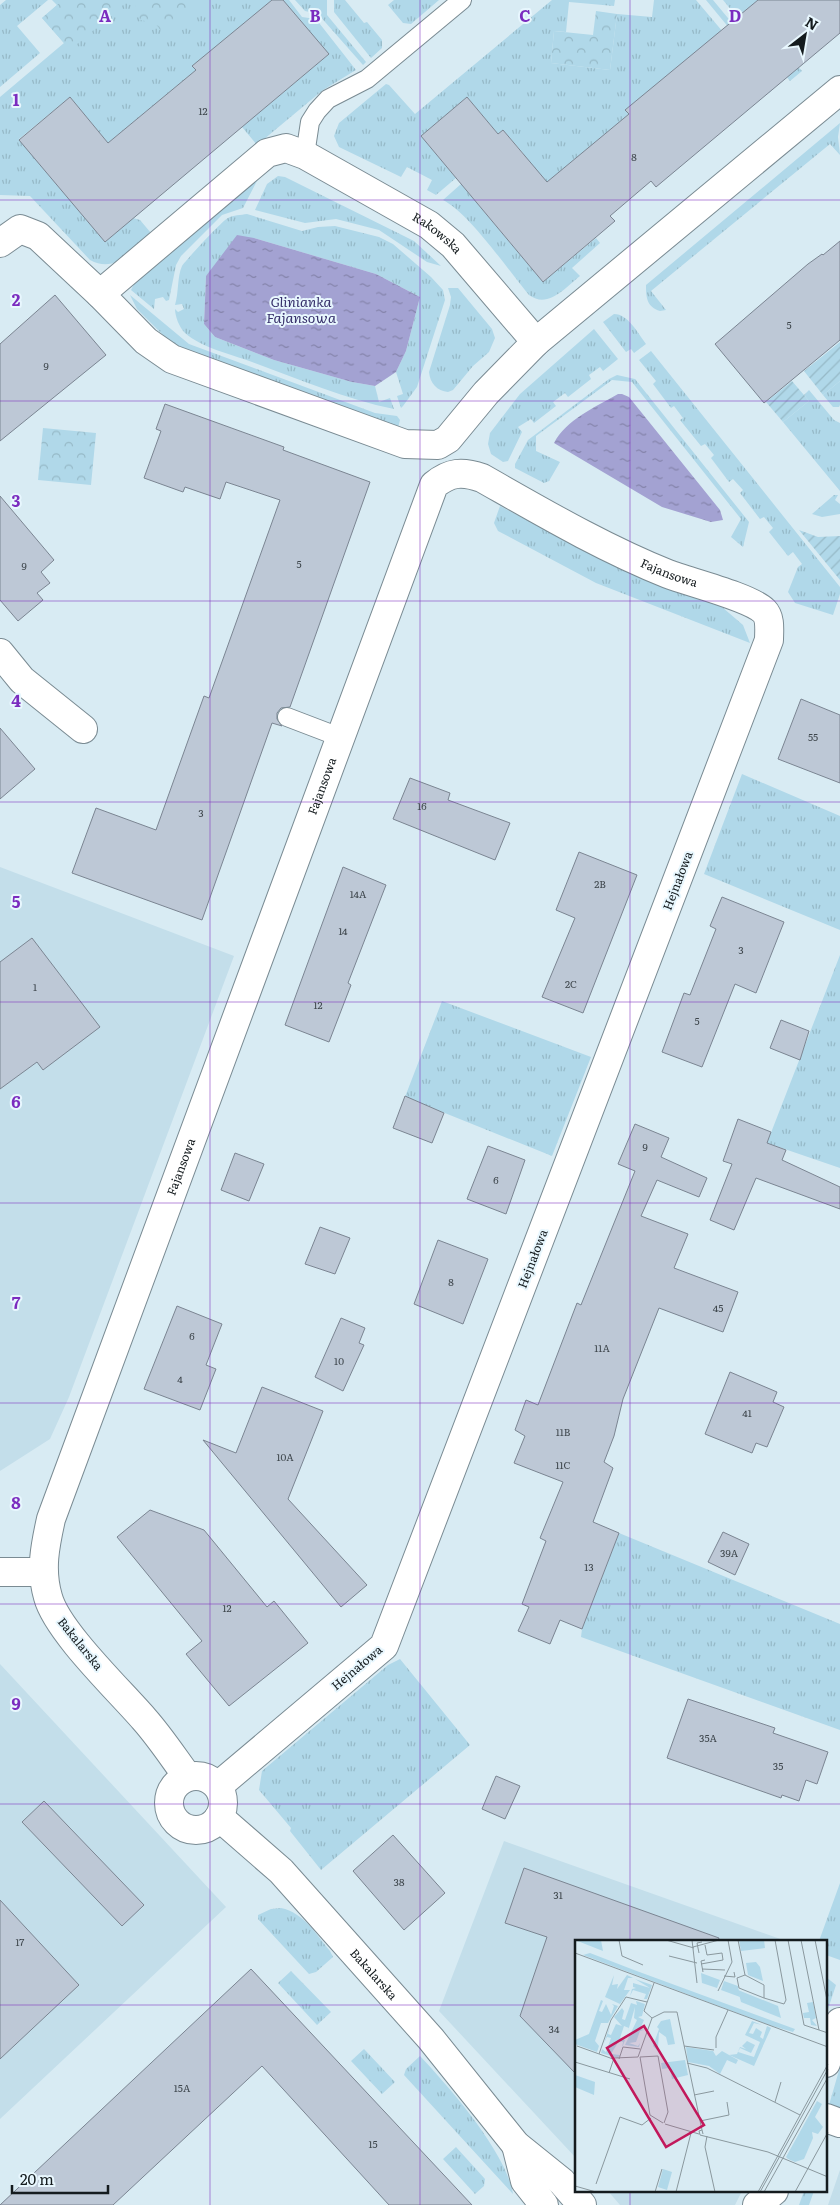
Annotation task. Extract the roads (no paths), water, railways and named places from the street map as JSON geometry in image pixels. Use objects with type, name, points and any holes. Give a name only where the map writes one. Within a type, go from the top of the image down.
[{"type":"street","points":[[1,240],[20,230],[38,236],[100,294],[146,341],[172,359],[405,444],[438,445],[454,434],[486,393],[536,342],[840,90]]},
{"type":"street","name":"Rakowska","points":[[100,294],[267,154],[286,148],[305,155],[429,225],[453,245],[536,342]]},
{"type":"street","name":"Fajansowa","points":[[62,1488],[342,738],[434,485],[442,478],[466,472],[482,478],[605,546],[668,574],[751,603],[765,611],[769,621],[770,640],[760,668]]},
{"type":"street","points":[[0,654],[22,680],[82,729]]},
{"type":"street","name":"Hejnałowa","points":[[218,1786],[384,1646],[760,668]]},
{"type":"street","name":"Bakalarska","points":[[62,1488],[51,1519],[43,1559],[43,1572],[48,1598],[59,1621],[146,1720],[187,1776]]},
{"type":"street","points":[[0,1572],[43,1572]]},
{"type":"street","points":[[198,1775],[209,1778],[218,1786],[223,1806],[219,1817],[211,1825],[201,1830],[191,1830],[181,1826],[174,1819],[169,1810],[168,1800],[171,1790],[178,1782],[187,1776],[198,1775]]},
{"type":"street","name":"Bakalarska","points":[[219,1817],[288,1878],[431,2039],[516,2145],[562,2182],[582,2205]]},
{"type":"street","points":[[828,2057],[840,2022]]},
{"type":"street","points":[[828,2119],[840,2123]]},
{"type":"street","name":"Bakalarska","points":[[516,2145],[525,2181],[544,2205]]},
{"type":"street","points":[[757,2205],[773,2192]]},
{"type":"street","points":[[780,2205],[781,2192]]},
{"type":"lane","points":[[305,155],[310,122],[316,111],[328,99],[368,79],[462,0]]},
{"type":"lane","points":[[438,445],[453,474]]},
{"type":"lane","points":[[287,717],[342,738]]},
{"type":"water","name":"Glinianka Fajansowa","points":[[237,235],[254,238],[376,274],[420,297],[406,351],[396,372],[375,386],[352,382],[274,360],[215,337],[204,324],[206,276]]},
{"type":"water","points":[[618,394],[629,397],[720,510],[723,520],[711,522],[662,507],[554,443],[573,421]]}]
